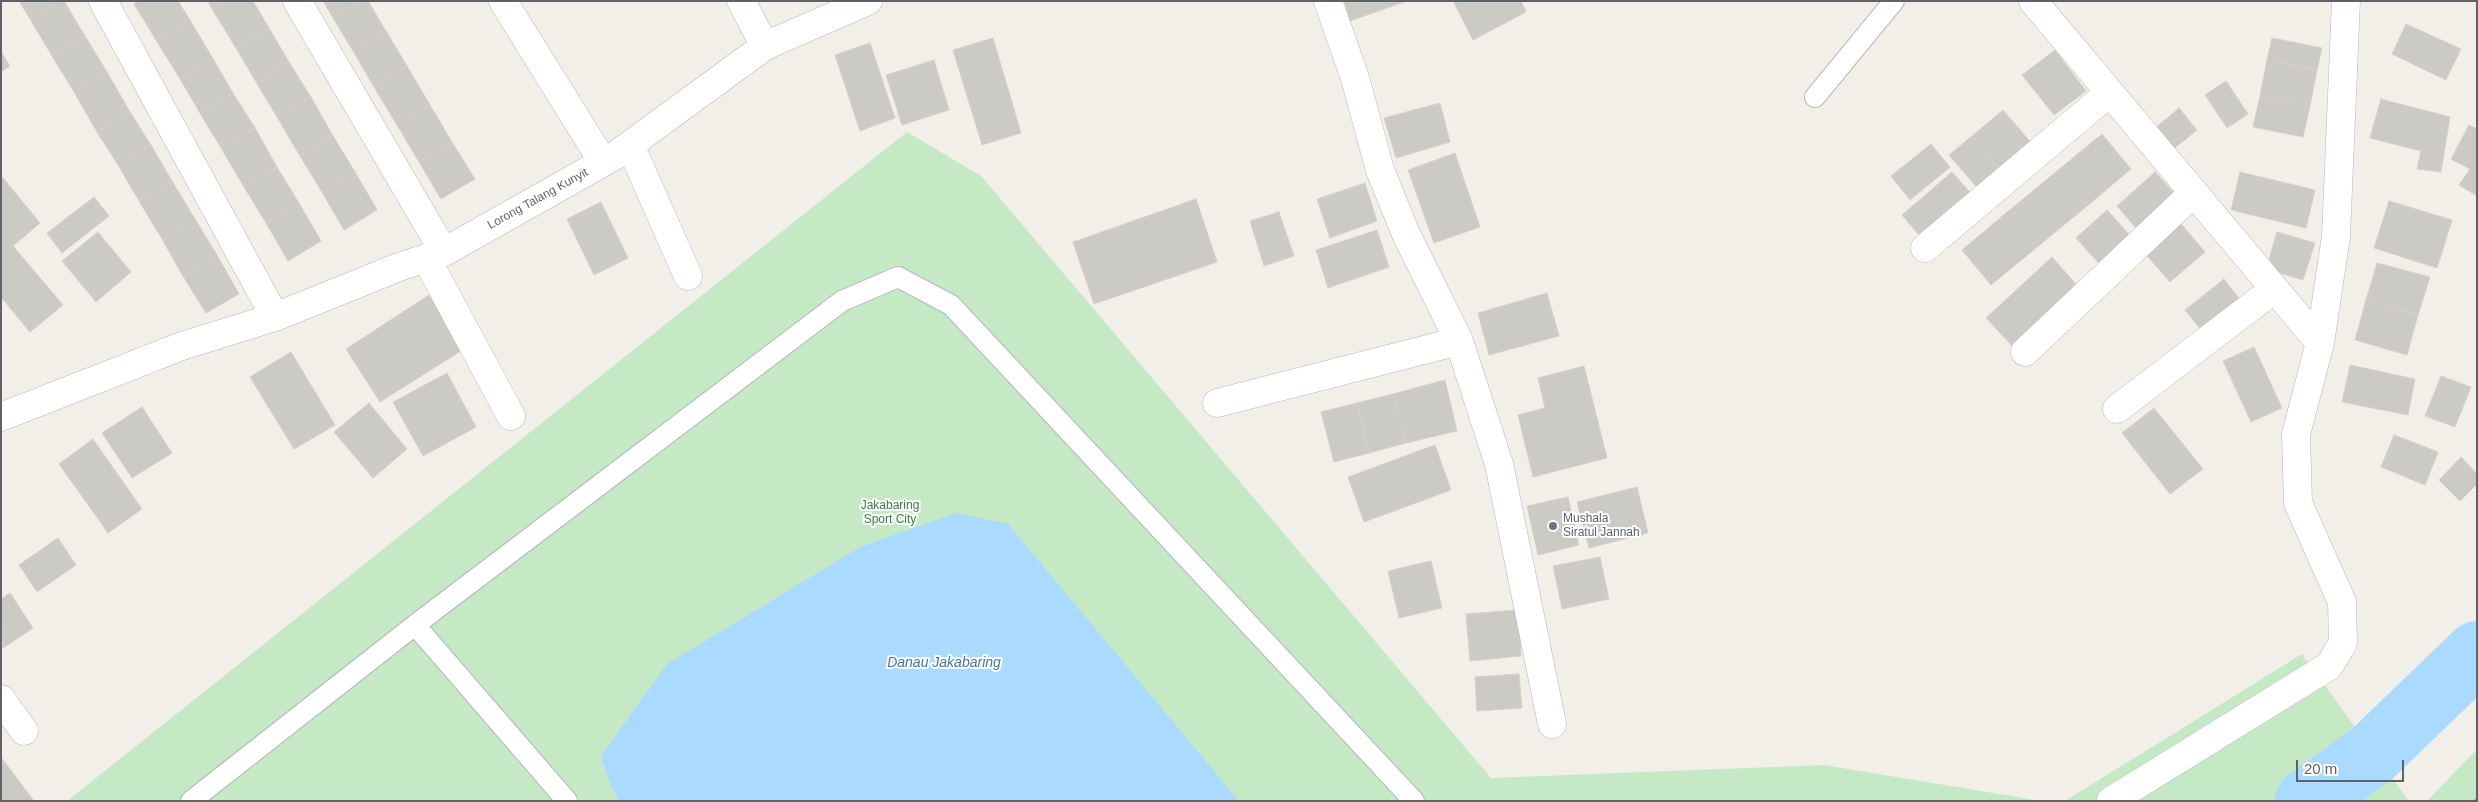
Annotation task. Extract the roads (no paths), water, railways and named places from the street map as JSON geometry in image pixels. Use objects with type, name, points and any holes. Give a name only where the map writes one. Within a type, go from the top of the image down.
[{"type":"street","points":[[103,1],[275,316]]},
{"type":"street","points":[[297,1],[435,255],[511,416]]},
{"type":"street","points":[[741,1],[764,46]]},
{"type":"street","name":"Lorong Talang Kunyit","points":[[1,417],[182,346],[275,316],[435,255],[603,162],[630,145],[764,46],[868,1]]},
{"type":"street","points":[[1328,1],[1355,78],[1380,170],[1395,211],[1459,341],[1499,464],[1552,724]]},
{"type":"street","points":[[2033,1],[2192,194],[2320,343]]},
{"type":"street","points":[[2111,801],[2329,666],[2343,642],[2342,602],[2298,503],[2296,434],[2320,343],[2336,236],[2346,1]]},
{"type":"street","points":[[506,2],[603,162]]},
{"type":"street","points":[[1925,248],[2109,93]]},
{"type":"street","points":[[630,145],[688,276]]},
{"type":"street","points":[[2025,352],[2192,194]]},
{"type":"street","points":[[2118,409],[2273,290]]},
{"type":"street","points":[[1217,403],[1459,341]]},
{"type":"street","points":[[1,699],[24,731]]},
{"type":"lane","points":[[1815,97],[1894,1]]},
{"type":"lane","points":[[192,801],[415,625],[842,301],[898,277],[951,305],[1414,801]]},
{"type":"lane","points":[[415,625],[567,801]]},
{"type":"water","name":"Danau Jakabaring","points":[[957,513],[1008,524],[1239,801],[619,801],[610,784],[601,756],[667,664],[862,546]]},
{"type":"waterway","points":[[2307,801],[2371,755],[2477,653]]},
{"type":"place","name":"Mushala Siratul Jannah","points":[[1553,526]]},
{"type":"park label","name":"Jakabaring Sport City","points":[[890,513]]}]
